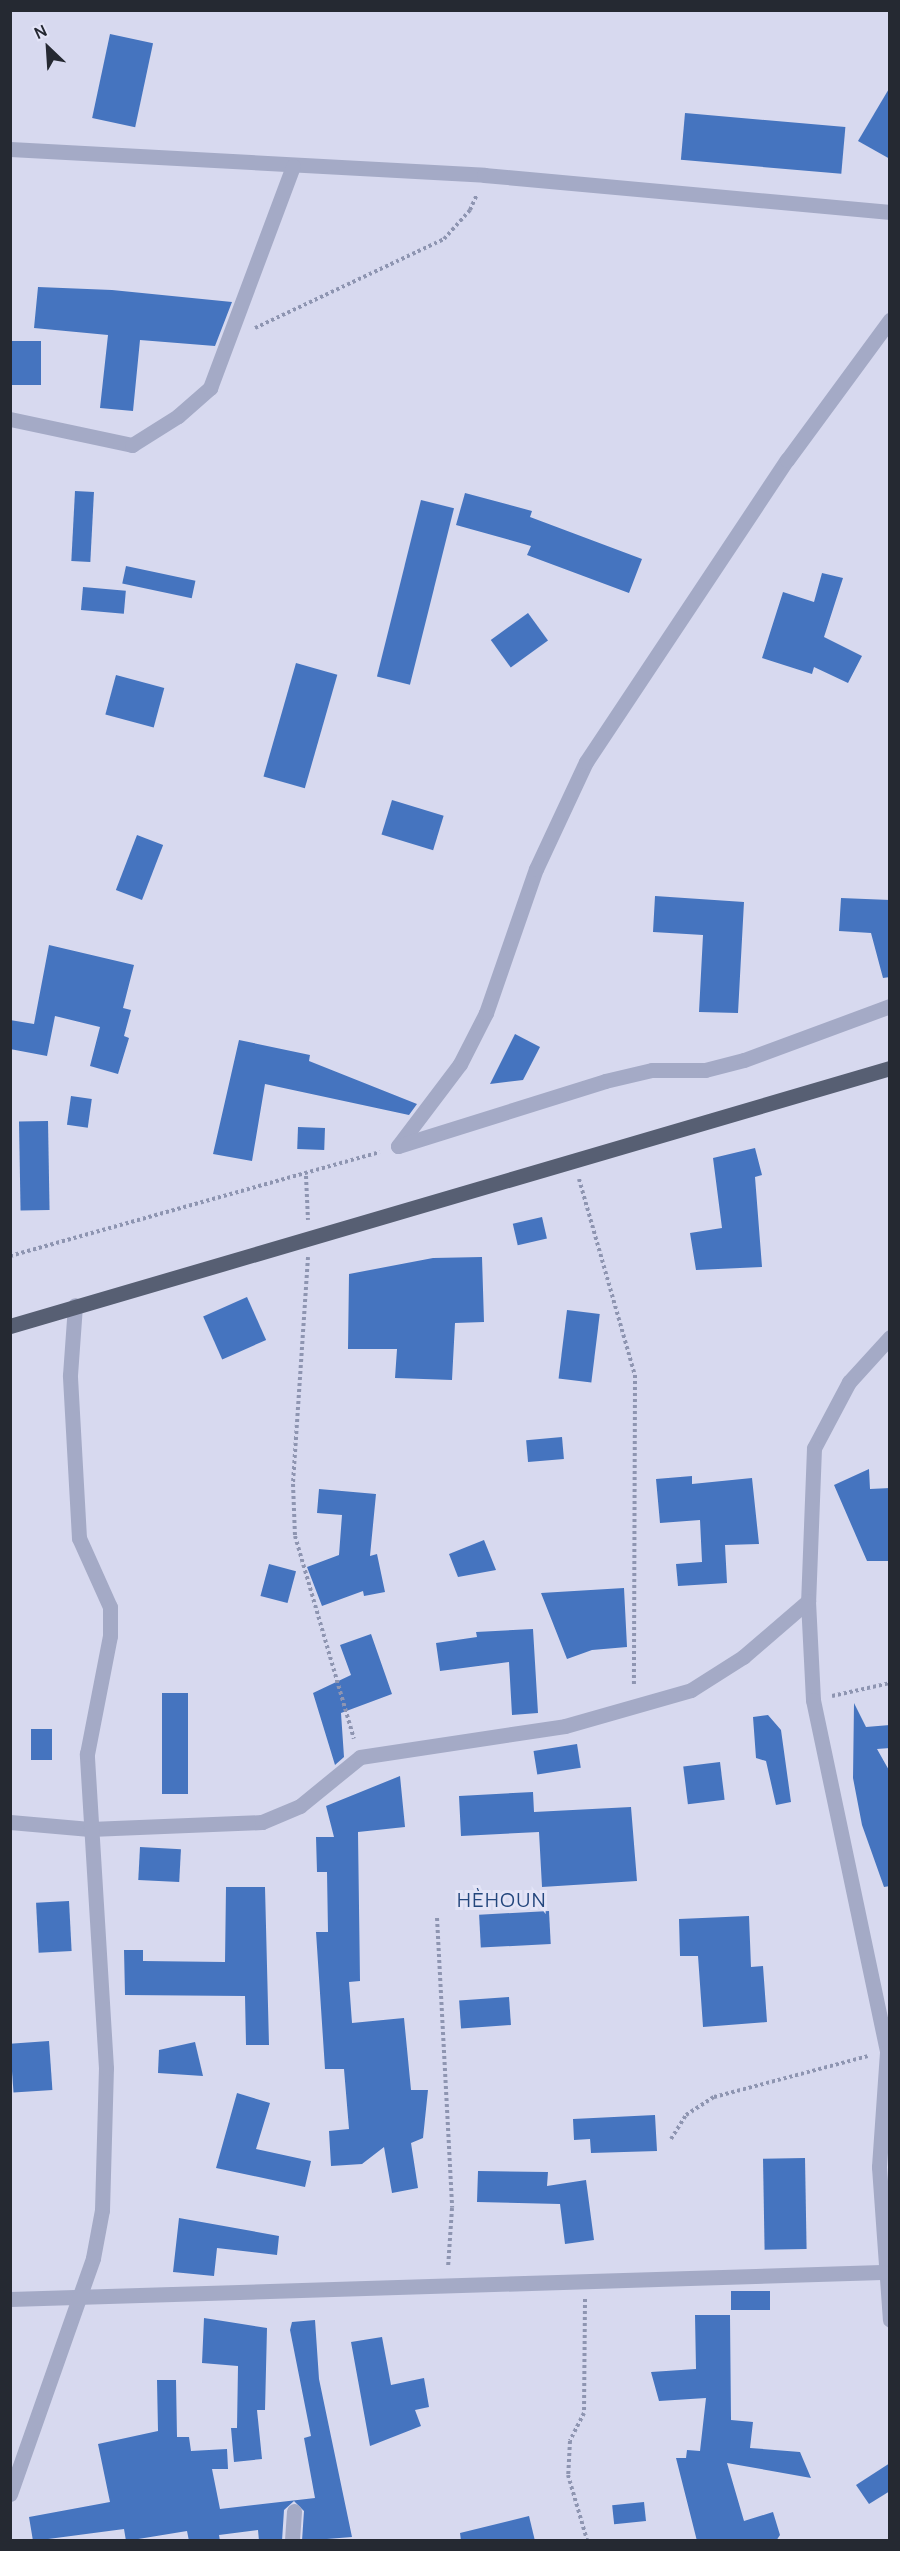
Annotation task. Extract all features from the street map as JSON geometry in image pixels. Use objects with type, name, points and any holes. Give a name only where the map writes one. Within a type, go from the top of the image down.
[{"type":"main road","points":[[10,1326],[309,1235],[572,1162],[890,1068]]},
{"type":"street","points":[[10,149],[484,175],[890,212]]},
{"type":"street","points":[[10,419],[132,445],[210,388],[293,166]]},
{"type":"street","points":[[398,1146],[459,1064],[486,1013],[536,869],[586,762],[787,460],[890,320]]},
{"type":"street","points":[[398,1146],[614,1079],[744,1060],[890,1006]]},
{"type":"street","points":[[10,2494],[79,2296],[102,2210],[106,2068],[87,1754],[110,1636],[110,1606],[78,1538],[70,1375],[75,1305]]},
{"type":"street","points":[[890,1337],[849,1382],[814,1448],[808,1601],[813,1700],[888,2052],[879,2167],[882,2272],[890,2320]]},
{"type":"street","points":[[10,1822],[90,1829],[262,1822],[300,1806],[360,1757],[494,1741],[637,1707],[691,1690],[744,1657],[808,1601]]},
{"type":"street","points":[[10,2299],[882,2272]]},
{"type":"street","points":[[292,2541],[294,2511]]},
{"type":"path","points":[[229,339],[444,239],[470,210],[484,175]]},
{"type":"path","points":[[10,1256],[306,1176],[398,1146]]},
{"type":"path","points":[[572,1162],[635,1375],[638,1578],[632,1658],[637,1707]]},
{"type":"path","points":[[306,1176],[309,1235],[293,1484],[295,1536],[360,1757]]},
{"type":"path","points":[[813,1700],[890,1683]]},
{"type":"path","points":[[437,1918],[452,2208],[446,2286]]},
{"type":"path","points":[[671,2139],[686,2115],[714,2097],[888,2052]]},
{"type":"path","points":[[585,2282],[584,2413],[570,2441],[568,2475],[587,2541]]},
{"type":"building","points":[[110,34],[153,43],[135,127],[92,118]]},
{"type":"building","points":[[890,87],[890,159],[858,141]]},
{"type":"building","points":[[685,113],[845,127],[841,174],[681,160]]},
{"type":"building","points":[[38,287],[112,290],[232,302],[215,346],[140,340],[133,411],[100,408],[108,335],[34,328]]},
{"type":"building","points":[[11,341],[41,341],[41,385],[11,385]]},
{"type":"building","points":[[75,491],[94,492],[90,562],[71,561]]},
{"type":"building","points":[[465,493],[532,511],[530,517],[642,559],[629,593],[527,555],[531,546],[456,525]]},
{"type":"building","points":[[421,500],[454,508],[410,685],[377,677]]},
{"type":"building","points":[[126,566],[195,581],[192,598],[122,584]]},
{"type":"building","points":[[822,573],[843,578],[824,637],[862,656],[848,683],[814,667],[812,674],[762,658],[783,592],[814,602]]},
{"type":"building","points":[[83,587],[126,591],[124,614],[81,610]]},
{"type":"building","points":[[528,613],[548,641],[511,668],[491,640]]},
{"type":"building","points":[[296,663],[337,675],[305,788],[263,776]]},
{"type":"building","points":[[116,675],[164,688],[154,728],[105,715]]},
{"type":"building","points":[[392,800],[444,816],[433,850],[381,834]]},
{"type":"building","points":[[137,835],[163,845],[142,900],[116,890]]},
{"type":"building","points":[[655,896],[744,902],[738,1013],[699,1012],[703,935],[653,932]]},
{"type":"building","points":[[841,898],[890,900],[890,977],[883,978],[871,933],[839,931]]},
{"type":"building","points":[[49,945],[134,965],[123,1008],[131,1010],[124,1036],[129,1038],[118,1074],[90,1066],[100,1027],[55,1016],[47,1056],[10,1049],[10,1020],[34,1024]]},
{"type":"building","points":[[515,1034],[540,1047],[523,1080],[490,1084]]},
{"type":"building","points":[[239,1040],[310,1055],[309,1061],[417,1104],[409,1115],[265,1084],[252,1161],[213,1154]]},
{"type":"building","points":[[71,1096],[92,1099],[88,1128],[67,1125]]},
{"type":"building","points":[[48,1121],[50,1210],[21,1210],[19,1122]]},
{"type":"building","points":[[298,1127],[325,1128],[324,1150],[297,1149]]},
{"type":"building","points":[[755,1148],[762,1175],[755,1177],[762,1267],[696,1270],[690,1233],[722,1228],[713,1158]]},
{"type":"building","points":[[542,1217],[547,1238],[518,1245],[513,1224]]},
{"type":"building","points":[[482,1257],[484,1322],[455,1323],[452,1380],[395,1378],[397,1349],[348,1349],[349,1274],[433,1258]]},
{"type":"building","points":[[247,1297],[266,1340],[222,1359],[203,1317]]},
{"type":"building","points":[[567,1310],[600,1314],[591,1383],[559,1378]]},
{"type":"building","points":[[562,1437],[564,1459],[528,1462],[526,1440]]},
{"type":"building","points":[[869,1469],[870,1489],[890,1488],[890,1561],[867,1561],[834,1485]]},
{"type":"building","points":[[692,1476],[692,1484],[752,1478],[759,1544],[725,1545],[727,1583],[678,1586],[676,1564],[702,1562],[700,1520],[660,1523],[656,1479]]},
{"type":"building","points":[[319,1489],[376,1494],[370,1556],[377,1554],[385,1592],[364,1596],[363,1591],[322,1606],[307,1567],[339,1555],[342,1515],[317,1513]]},
{"type":"building","points":[[484,1540],[496,1570],[458,1577],[449,1554]]},
{"type":"building","points":[[269,1564],[296,1571],[288,1603],[260,1596]]},
{"type":"building","points":[[624,1588],[627,1647],[592,1650],[567,1659],[541,1593]]},
{"type":"building","points":[[533,1629],[538,1713],[512,1715],[509,1662],[440,1671],[436,1643],[477,1637],[476,1632]]},
{"type":"building","points":[[371,1634],[392,1694],[341,1713],[344,1757],[335,1765],[313,1693],[351,1675],[340,1645]]},
{"type":"building","points":[[162,1693],[188,1693],[188,1794],[162,1794]]},
{"type":"building","points":[[854,1703],[866,1727],[890,1725],[890,1748],[877,1749],[890,1772],[890,1886],[884,1887],[862,1825],[853,1778]]},
{"type":"building","points":[[768,1715],[781,1730],[791,1802],[776,1805],[766,1761],[756,1758],[753,1717]]},
{"type":"building","points":[[31,1729],[52,1729],[52,1760],[31,1760]]},
{"type":"building","points":[[577,1744],[581,1768],[537,1775],[534,1751]]},
{"type":"building","points":[[720,1762],[725,1800],[688,1804],[683,1767]]},
{"type":"building","points":[[400,1776],[405,1827],[358,1832],[360,1981],[349,1982],[352,2023],[404,2018],[411,2090],[428,2090],[423,2138],[411,2143],[418,2188],[392,2193],[384,2147],[362,2164],[331,2166],[329,2131],[349,2129],[344,2069],[325,2069],[316,1932],[328,1932],[327,1872],[317,1872],[316,1837],[334,1837],[326,1806]]},
{"type":"building","points":[[533,1792],[534,1812],[631,1807],[637,1881],[542,1887],[539,1832],[461,1836],[459,1796]]},
{"type":"building","points":[[140,1847],[181,1849],[179,1882],[138,1880]]},
{"type":"building","points":[[226,1887],[265,1887],[269,2045],[246,2045],[245,1996],[125,1995],[124,1950],[143,1950],[143,1961],[225,1962]]},
{"type":"building","points":[[69,1901],[72,1951],[39,1953],[36,1903]]},
{"type":"building","points":[[549,1911],[551,1944],[481,1948],[479,1915]]},
{"type":"building","points":[[749,1916],[751,1967],[763,1966],[767,2022],[703,2027],[698,1956],[680,1956],[679,1919]]},
{"type":"building","points":[[509,1997],[511,2025],[461,2028],[459,2000]]},
{"type":"building","points":[[49,2041],[52,2090],[14,2093],[10,2044]]},
{"type":"building","points":[[195,2042],[203,2076],[158,2073],[159,2050]]},
{"type":"building","points":[[237,2093],[270,2103],[256,2149],[311,2161],[305,2187],[216,2168]]},
{"type":"building","points":[[655,2115],[657,2151],[591,2153],[590,2139],[574,2140],[573,2119]]},
{"type":"building","points":[[805,2158],[807,2249],[765,2250],[763,2159]]},
{"type":"building","points":[[478,2171],[548,2172],[547,2186],[586,2180],[594,2240],[565,2244],[560,2204],[477,2202]]},
{"type":"building","points":[[179,2218],[279,2236],[277,2255],[217,2248],[214,2276],[173,2272]]},
{"type":"building","points":[[731,2291],[770,2291],[770,2310],[731,2310]]},
{"type":"building","points":[[695,2315],[730,2315],[731,2420],[753,2422],[750,2448],[800,2452],[811,2478],[727,2463],[744,2521],[773,2512],[780,2535],[776,2541],[697,2541],[676,2458],[686,2458],[687,2450],[700,2451],[706,2398],[659,2401],[651,2372],[696,2369]]},
{"type":"building","points":[[204,2318],[267,2328],[265,2410],[257,2410],[262,2459],[234,2462],[231,2428],[237,2428],[238,2366],[202,2363]]},
{"type":"building","points":[[315,2320],[319,2379],[352,2537],[302,2541],[304,2511],[294,2501],[284,2510],[282,2541],[259,2541],[258,2530],[219,2535],[220,2541],[189,2541],[187,2531],[126,2541],[124,2529],[33,2541],[29,2517],[110,2502],[98,2444],[158,2431],[157,2380],[176,2380],[177,2437],[189,2437],[191,2451],[227,2449],[228,2469],[212,2469],[220,2509],[315,2498],[304,2438],[311,2436],[290,2330],[292,2322]]},
{"type":"building","points":[[382,2337],[391,2385],[424,2378],[429,2407],[415,2410],[421,2426],[370,2446],[351,2342]]},
{"type":"building","points":[[890,2463],[890,2491],[869,2504],[856,2485]]},
{"type":"building","points":[[644,2502],[646,2521],[614,2524],[612,2505]]},
{"type":"building","points":[[529,2516],[535,2541],[461,2541],[460,2533]]},
{"type":"district","name":"HÈHOUN","points":[[502,1899]]}]
